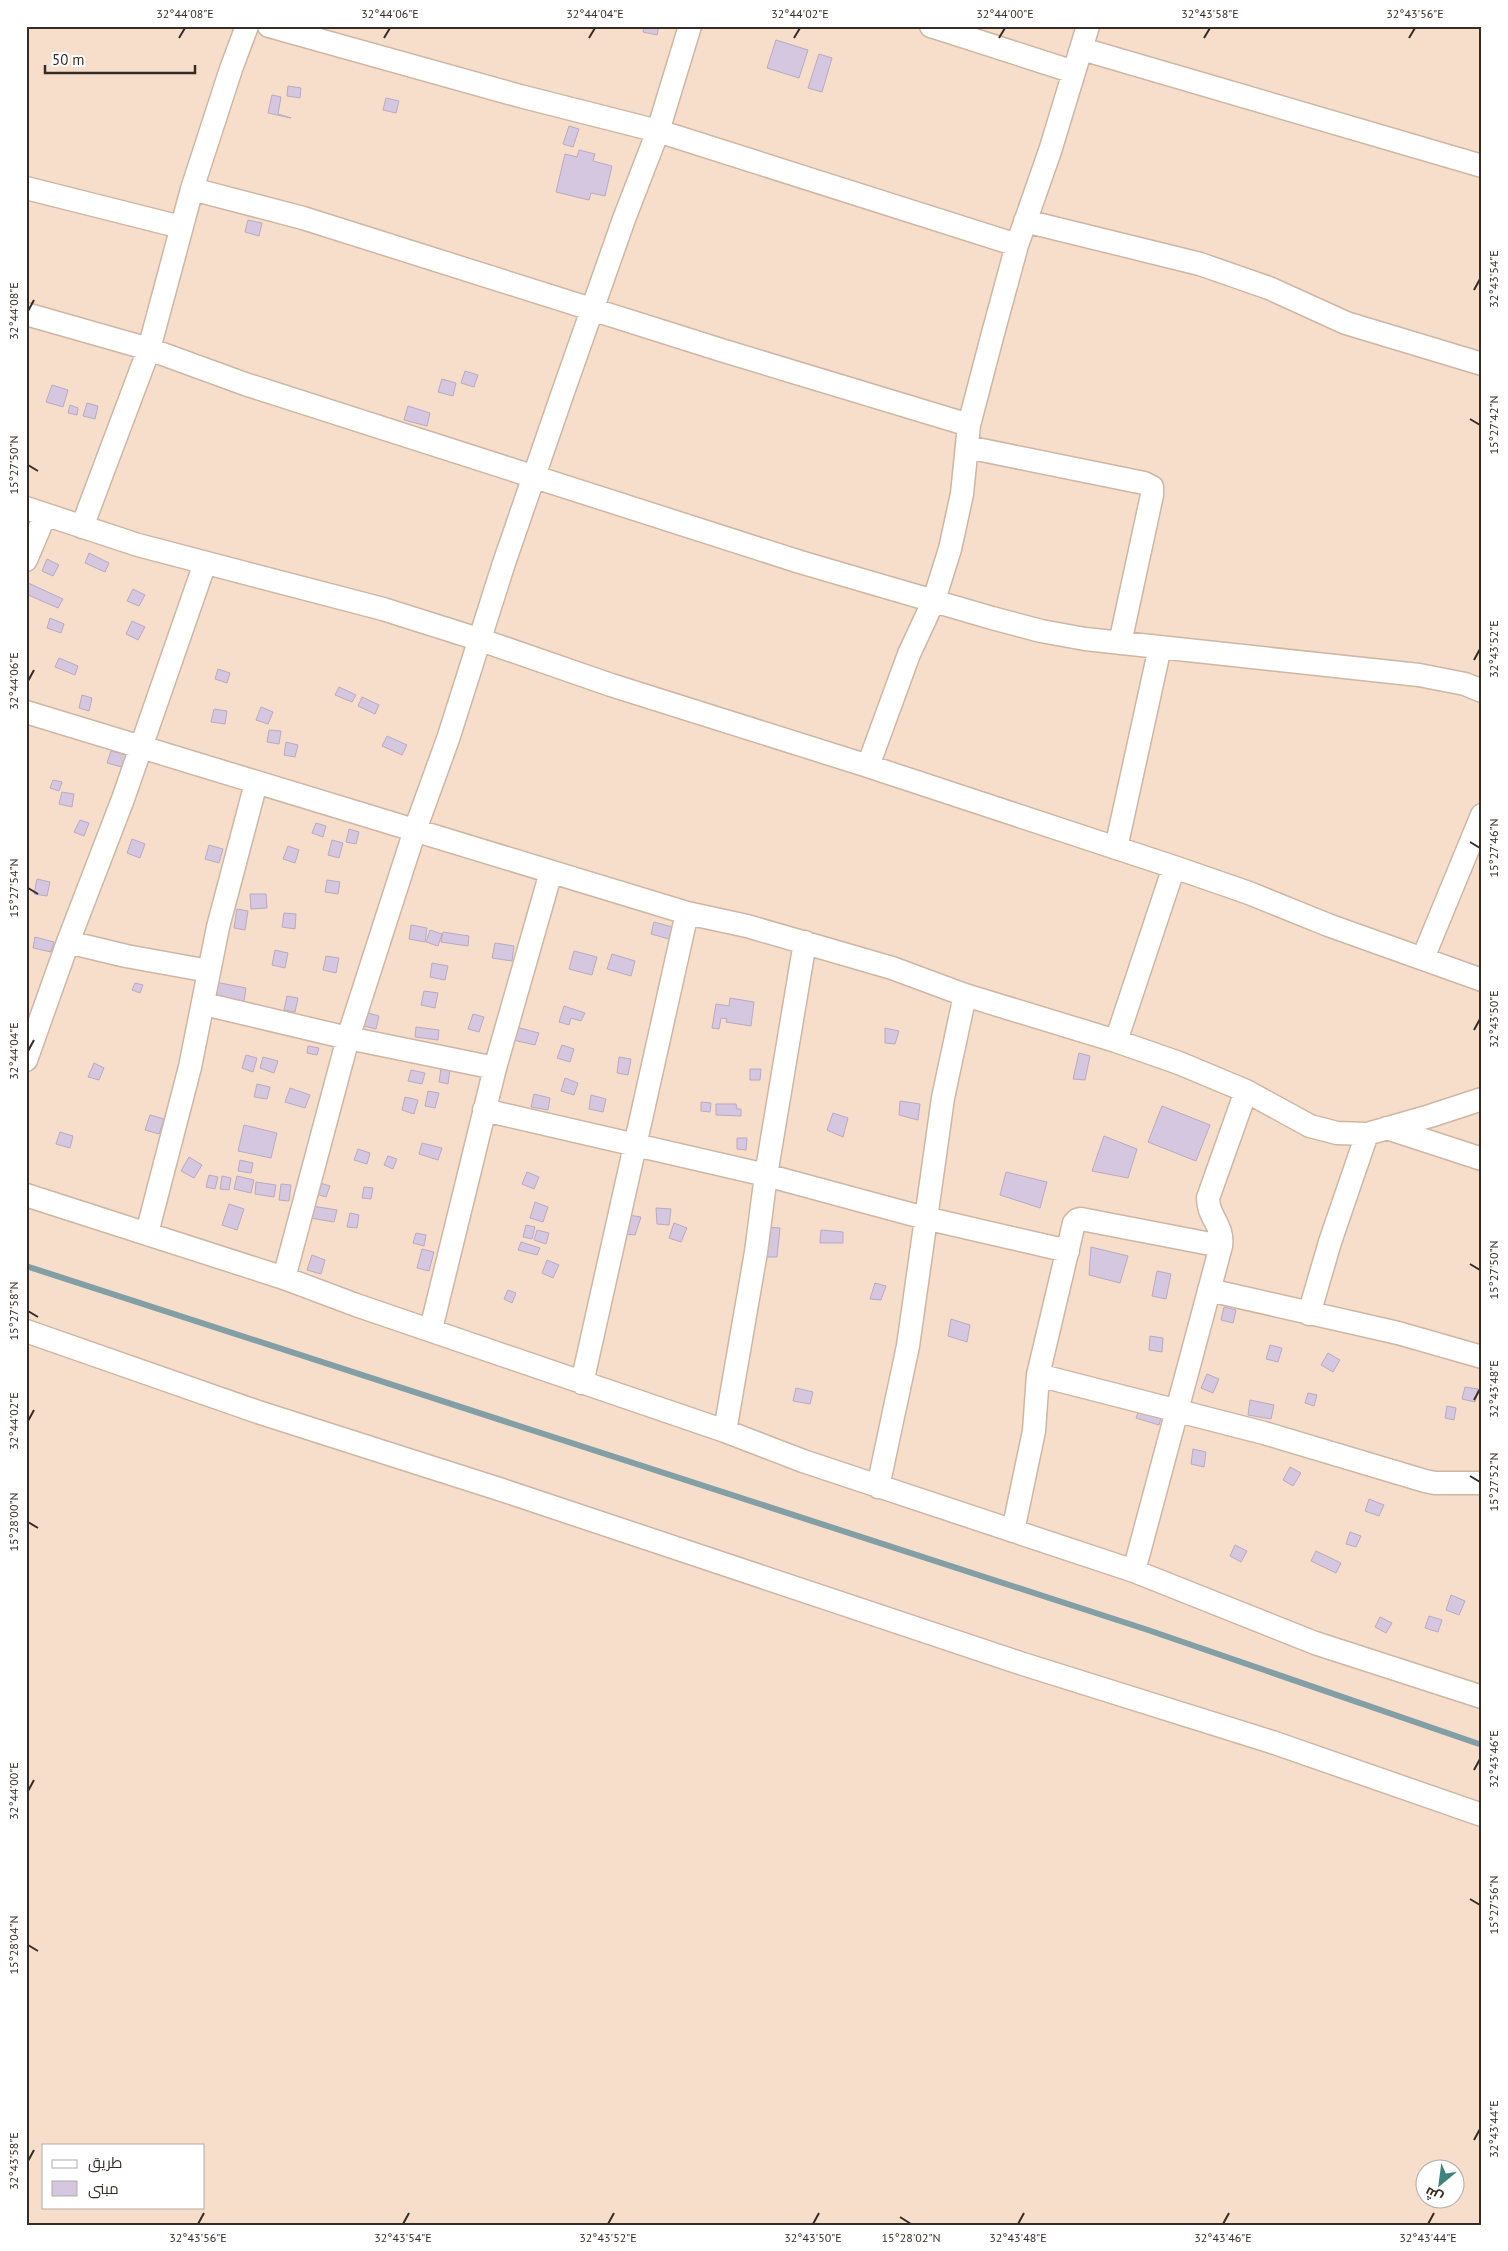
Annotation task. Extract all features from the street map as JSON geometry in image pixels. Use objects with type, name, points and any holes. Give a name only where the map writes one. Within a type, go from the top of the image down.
[{"type":"street","points":[[82,527],[149,349],[192,189],[228,78],[248,26]]},
{"type":"street","points":[[269,26],[520,96],[658,131],[1017,245]]},
{"type":"street","points":[[284,1278],[348,1038],[415,830],[481,640],[504,563],[624,219],[658,131],[690,26]]},
{"type":"street","points":[[931,26],[1074,72]]},
{"type":"street","points":[[868,766],[909,654],[934,600],[954,531],[962,494],[968,436],[1017,245],[1088,26]]},
{"type":"street","points":[[1082,49],[1482,166]]},
{"type":"street","points":[[26,188],[181,227]]},
{"type":"street","points":[[192,189],[303,218],[593,309],[721,350],[968,436],[1144,483],[1152,487],[1152,495],[1120,643]]},
{"type":"street","points":[[1025,221],[1200,264],[1261,285],[1346,324],[1482,364]]},
{"type":"street","points":[[26,314],[149,349],[245,384],[800,562],[1041,631],[1120,643],[1419,674],[1465,684],[1482,691]]},
{"type":"street","points":[[26,560],[35,511],[82,527],[205,563],[383,609],[1174,867],[1482,980]]},
{"type":"street","points":[[26,1060],[141,747],[205,563]]},
{"type":"street","points":[[1116,848],[1160,647]]},
{"type":"street","points":[[26,712],[686,913],[747,926],[892,968],[965,995],[1116,1040],[1179,1063],[1246,1091],[1310,1126],[1337,1133],[1377,1131],[1482,1099]]},
{"type":"street","points":[[147,1233],[172,1140],[244,821],[256,783]]},
{"type":"street","points":[[1423,958],[1482,815]]},
{"type":"street","points":[[1116,1040],[1174,867]]},
{"type":"street","points":[[431,1329],[495,1068],[551,872]]},
{"type":"street","points":[[582,1383],[686,913]]},
{"type":"street","points":[[68,942],[126,956],[209,971]]},
{"type":"street","points":[[725,1431],[756,1252],[766,1175],[805,942]]},
{"type":"street","points":[[878,1487],[908,1346],[944,1090],[965,995]]},
{"type":"street","points":[[204,1004],[348,1038],[495,1068]]},
{"type":"street","points":[[1134,1571],[1221,1246],[1221,1230],[1208,1207],[1208,1198],[1246,1091]]},
{"type":"street","points":[[484,1110],[766,1175],[925,1218],[1068,1251]]},
{"type":"street","points":[[1377,1131],[1482,1159]]},
{"type":"street","points":[[1309,1314],[1330,1242],[1377,1131]]},
{"type":"street","points":[[26,1195],[284,1278],[356,1305],[431,1329],[582,1383],[725,1431],[803,1462],[1134,1571],[1315,1643],[1481,1696]]},
{"type":"street","points":[[1013,1531],[1034,1431],[1038,1375],[1074,1223],[1081,1219],[1221,1246]]},
{"type":"street","points":[[1209,1290],[1398,1333],[1482,1357]]},
{"type":"street","points":[[26,1331],[258,1412],[502,1490],[1023,1664],[1272,1742],[1482,1815]]},
{"type":"street","points":[[1038,1375],[1264,1433],[1425,1481],[1435,1483],[1482,1483]]},
{"type":"building","points":[[644,26],[659,26],[657,35],[643,32]]},
{"type":"building","points":[[776,40],[808,50],[799,78],[767,68]]},
{"type":"building","points":[[819,54],[832,58],[822,92],[808,88]]},
{"type":"building","points":[[288,86],[301,88],[300,98],[287,96]]},
{"type":"building","points":[[272,95],[281,97],[278,114],[291,118],[268,113]]},
{"type":"building","points":[[386,98],[399,101],[396,113],[383,110]]},
{"type":"building","points":[[569,126],[579,129],[573,147],[563,144]]},
{"type":"building","points":[[579,150],[595,154],[593,161],[612,166],[605,196],[591,193],[589,200],[556,192],[565,154],[577,157]]},
{"type":"building","points":[[248,220],[262,223],[259,236],[245,232]]},
{"type":"building","points":[[465,371],[478,375],[474,387],[461,383]]},
{"type":"building","points":[[442,379],[456,383],[453,396],[438,392]]},
{"type":"building","points":[[52,385],[68,390],[63,407],[46,402]]},
{"type":"building","points":[[87,403],[98,406],[95,419],[83,416]]},
{"type":"building","points":[[70,405],[78,408],[77,415],[68,413]]},
{"type":"building","points":[[408,406],[430,413],[427,426],[404,420]]},
{"type":"building","points":[[89,553],[109,563],[105,572],[85,563]]},
{"type":"building","points":[[47,559],[59,565],[53,576],[42,571]]},
{"type":"building","points":[[26,582],[63,599],[58,608],[26,594]]},
{"type":"building","points":[[133,589],[145,595],[139,606],[127,601]]},
{"type":"building","points":[[50,618],[64,624],[61,633],[47,628]]},
{"type":"building","points":[[132,621],[145,627],[138,640],[126,634]]},
{"type":"building","points":[[59,658],[78,666],[75,675],[55,667]]},
{"type":"building","points":[[218,669],[230,673],[227,683],[215,679]]},
{"type":"building","points":[[339,687],[356,695],[352,702],[335,695]]},
{"type":"building","points":[[82,695],[92,698],[89,711],[79,708]]},
{"type":"building","points":[[362,697],[379,705],[375,714],[358,706]]},
{"type":"building","points":[[261,707],[273,712],[268,724],[256,720]]},
{"type":"building","points":[[214,709],[227,711],[225,724],[211,722]]},
{"type":"building","points":[[269,730],[281,731],[279,744],[267,742]]},
{"type":"building","points":[[387,736],[407,745],[402,755],[382,746]]},
{"type":"building","points":[[286,742],[298,745],[295,757],[284,755]]},
{"type":"building","points":[[111,751],[126,755],[122,767],[107,763]]},
{"type":"building","points":[[53,780],[62,782],[59,791],[50,788]]},
{"type":"building","points":[[62,792],[74,794],[72,807],[59,804]]},
{"type":"building","points":[[80,820],[89,823],[84,836],[74,832]]},
{"type":"building","points":[[316,823],[326,826],[323,837],[312,833]]},
{"type":"building","points":[[349,829],[359,832],[356,844],[346,842]]},
{"type":"building","points":[[132,839],[145,844],[140,858],[127,853]]},
{"type":"building","points":[[332,840],[343,843],[339,858],[328,855]]},
{"type":"building","points":[[209,845],[223,849],[219,863],[205,859]]},
{"type":"building","points":[[288,846],[299,850],[295,863],[283,859]]},
{"type":"building","points":[[37,879],[50,882],[47,896],[34,894]]},
{"type":"building","points":[[327,880],[340,882],[338,894],[325,892]]},
{"type":"building","points":[[250,894],[266,894],[267,908],[251,909]]},
{"type":"building","points":[[237,909],[248,911],[245,930],[234,928]]},
{"type":"building","points":[[284,913],[296,914],[295,929],[282,927]]},
{"type":"building","points":[[654,922],[672,927],[669,939],[651,934]]},
{"type":"building","points":[[411,925],[427,928],[425,942],[409,939]]},
{"type":"building","points":[[430,930],[442,934],[438,946],[426,942]]},
{"type":"building","points":[[443,932],[469,936],[468,946],[441,942]]},
{"type":"building","points":[[35,937],[54,942],[51,952],[33,948]]},
{"type":"building","points":[[495,943],[514,946],[512,961],[492,958]]},
{"type":"building","points":[[275,950],[288,953],[285,968],[272,965]]},
{"type":"building","points":[[574,951],[597,957],[592,975],[569,969]]},
{"type":"building","points":[[612,954],[635,961],[631,976],[607,969]]},
{"type":"building","points":[[326,956],[339,958],[336,973],[323,970]]},
{"type":"building","points":[[432,963],[448,966],[445,980],[430,977]]},
{"type":"building","points":[[210,981],[246,988],[244,1001],[208,995]]},
{"type":"building","points":[[135,983],[143,985],[140,993],[132,990]]},
{"type":"building","points":[[424,991],[438,993],[435,1008],[421,1005]]},
{"type":"building","points":[[287,996],[298,998],[295,1012],[284,1010]]},
{"type":"building","points":[[730,998],[754,1002],[751,1026],[726,1022],[727,1019],[721,1018],[719,1029],[712,1028],[716,1004],[729,1006]]},
{"type":"building","points":[[564,1006],[585,1013],[581,1021],[571,1018],[569,1025],[559,1022]]},
{"type":"building","points":[[368,1013],[379,1016],[376,1029],[364,1026]]},
{"type":"building","points":[[473,1014],[484,1017],[479,1032],[468,1029]]},
{"type":"building","points":[[416,1027],[439,1030],[438,1040],[415,1037]]},
{"type":"building","points":[[516,1027],[539,1033],[535,1045],[513,1040]]},
{"type":"building","points":[[885,1028],[899,1031],[895,1044],[885,1043]]},
{"type":"building","points":[[562,1045],[574,1049],[570,1062],[557,1058]]},
{"type":"building","points":[[308,1046],[319,1048],[317,1055],[307,1053]]},
{"type":"building","points":[[1079,1053],[1090,1056],[1085,1080],[1073,1079]]},
{"type":"building","points":[[246,1055],[257,1058],[253,1072],[242,1068]]},
{"type":"building","points":[[263,1057],[278,1061],[274,1073],[260,1068]]},
{"type":"building","points":[[619,1057],[631,1059],[628,1075],[617,1073]]},
{"type":"building","points":[[94,1063],[104,1068],[99,1080],[88,1077]]},
{"type":"building","points":[[441,1069],[450,1070],[448,1084],[439,1082]]},
{"type":"building","points":[[750,1069],[761,1069],[760,1080],[750,1080]]},
{"type":"building","points":[[411,1070],[425,1073],[422,1084],[408,1081]]},
{"type":"building","points":[[565,1078],[578,1083],[574,1095],[561,1091]]},
{"type":"building","points":[[257,1084],[270,1087],[267,1099],[254,1097]]},
{"type":"building","points":[[290,1088],[310,1095],[305,1108],[285,1102]]},
{"type":"building","points":[[428,1091],[439,1093],[435,1108],[425,1106]]},
{"type":"building","points":[[534,1094],[550,1098],[548,1110],[531,1107]]},
{"type":"building","points":[[591,1095],[606,1099],[603,1112],[589,1109]]},
{"type":"building","points":[[405,1097],[418,1100],[414,1114],[402,1110]]},
{"type":"building","points":[[900,1101],[920,1104],[918,1120],[899,1115]]},
{"type":"building","points":[[701,1102],[711,1103],[710,1112],[701,1111]]},
{"type":"building","points":[[716,1104],[736,1104],[737,1109],[741,1109],[741,1116],[716,1115]]},
{"type":"building","points":[[1162,1106],[1210,1125],[1196,1161],[1148,1142]]},
{"type":"building","points":[[833,1113],[848,1118],[843,1137],[827,1130]]},
{"type":"building","points":[[150,1115],[164,1119],[159,1134],[145,1130]]},
{"type":"building","points":[[244,1125],[277,1133],[271,1158],[238,1151]]},
{"type":"building","points":[[60,1132],[73,1136],[70,1148],[56,1144]]},
{"type":"building","points":[[1104,1136],[1137,1149],[1128,1178],[1092,1171]]},
{"type":"building","points":[[737,1138],[747,1138],[746,1150],[737,1149]]},
{"type":"building","points":[[422,1143],[442,1148],[438,1160],[419,1154]]},
{"type":"building","points":[[358,1149],[370,1153],[367,1164],[354,1160]]},
{"type":"building","points":[[388,1156],[397,1159],[393,1169],[384,1165]]},
{"type":"building","points":[[189,1157],[202,1165],[194,1178],[181,1171]]},
{"type":"building","points":[[240,1160],[253,1163],[251,1173],[238,1171]]},
{"type":"building","points":[[527,1172],[539,1177],[534,1189],[522,1184]]},
{"type":"building","points":[[1006,1172],[1047,1182],[1040,1208],[1000,1195]]},
{"type":"building","points":[[209,1175],[218,1177],[215,1189],[206,1187]]},
{"type":"building","points":[[222,1176],[231,1178],[229,1190],[220,1189]]},
{"type":"building","points":[[237,1176],[254,1180],[251,1193],[234,1189]]},
{"type":"building","points":[[256,1182],[276,1185],[274,1197],[255,1194]]},
{"type":"building","points":[[320,1183],[330,1186],[326,1197],[316,1194]]},
{"type":"building","points":[[281,1184],[291,1185],[289,1201],[279,1200]]},
{"type":"building","points":[[364,1187],[373,1188],[371,1199],[362,1198]]},
{"type":"building","points":[[535,1202],[548,1207],[543,1222],[530,1218]]},
{"type":"building","points":[[229,1204],[244,1209],[237,1230],[222,1225]]},
{"type":"building","points":[[312,1206],[337,1210],[334,1222],[310,1218]]},
{"type":"building","points":[[656,1208],[671,1209],[669,1225],[657,1224]]},
{"type":"building","points":[[350,1213],[359,1215],[357,1228],[347,1227]]},
{"type":"building","points":[[628,1215],[641,1217],[635,1235],[624,1234]]},
{"type":"building","points":[[674,1223],[687,1228],[681,1242],[669,1238]]},
{"type":"building","points":[[526,1225],[535,1227],[532,1239],[523,1237]]},
{"type":"building","points":[[768,1227],[780,1228],[777,1257],[765,1257]]},
{"type":"building","points":[[537,1230],[549,1233],[546,1244],[534,1240]]},
{"type":"building","points":[[821,1230],[843,1232],[843,1243],[820,1243]]},
{"type":"building","points":[[416,1233],[426,1235],[424,1246],[413,1243]]},
{"type":"building","points":[[521,1242],[540,1248],[537,1255],[518,1250]]},
{"type":"building","points":[[1091,1247],[1128,1256],[1120,1283],[1089,1275]]},
{"type":"building","points":[[422,1249],[434,1252],[429,1271],[417,1268]]},
{"type":"building","points":[[312,1255],[325,1260],[321,1274],[307,1270]]},
{"type":"building","points":[[547,1260],[559,1265],[553,1278],[542,1273]]},
{"type":"building","points":[[1157,1271],[1171,1274],[1166,1299],[1152,1296]]},
{"type":"building","points":[[875,1283],[886,1286],[881,1300],[870,1299]]},
{"type":"building","points":[[508,1290],[516,1293],[512,1303],[504,1299]]},
{"type":"building","points":[[1224,1307],[1236,1310],[1233,1323],[1221,1320]]},
{"type":"building","points":[[951,1319],[970,1325],[967,1342],[948,1336]]},
{"type":"building","points":[[1150,1336],[1163,1338],[1162,1352],[1149,1350]]},
{"type":"building","points":[[1270,1345],[1282,1348],[1278,1362],[1266,1359]]},
{"type":"building","points":[[1328,1353],[1340,1360],[1333,1372],[1321,1365]]},
{"type":"building","points":[[1207,1374],[1219,1379],[1213,1393],[1201,1388]]},
{"type":"building","points":[[1465,1387],[1478,1389],[1475,1402],[1462,1399]]},
{"type":"building","points":[[796,1388],[813,1392],[810,1404],[793,1401]]},
{"type":"building","points":[[1308,1393],[1317,1395],[1314,1406],[1305,1403]]},
{"type":"building","points":[[1250,1400],[1274,1405],[1271,1419],[1248,1415]]},
{"type":"building","points":[[1447,1406],[1456,1408],[1454,1420],[1445,1418]]},
{"type":"building","points":[[1140,1407],[1162,1414],[1159,1425],[1136,1418]]},
{"type":"building","points":[[1193,1449],[1206,1452],[1204,1467],[1191,1464]]},
{"type":"building","points":[[1290,1467],[1301,1473],[1293,1486],[1283,1480]]},
{"type":"building","points":[[1369,1499],[1384,1505],[1379,1516],[1365,1511]]},
{"type":"building","points":[[1350,1532],[1361,1536],[1356,1547],[1346,1544]]},
{"type":"building","points":[[1235,1545],[1247,1551],[1241,1562],[1230,1556]]},
{"type":"building","points":[[1316,1551],[1341,1563],[1336,1573],[1311,1561]]},
{"type":"building","points":[[1451,1595],[1465,1601],[1459,1615],[1446,1610]]},
{"type":"building","points":[[1429,1616],[1442,1620],[1438,1632],[1425,1628]]},
{"type":"building","points":[[1380,1617],[1392,1623],[1386,1633],[1375,1627]]},
{"type":"waterway","points":[[26,1266],[1148,1630],[1482,1745]]}]
